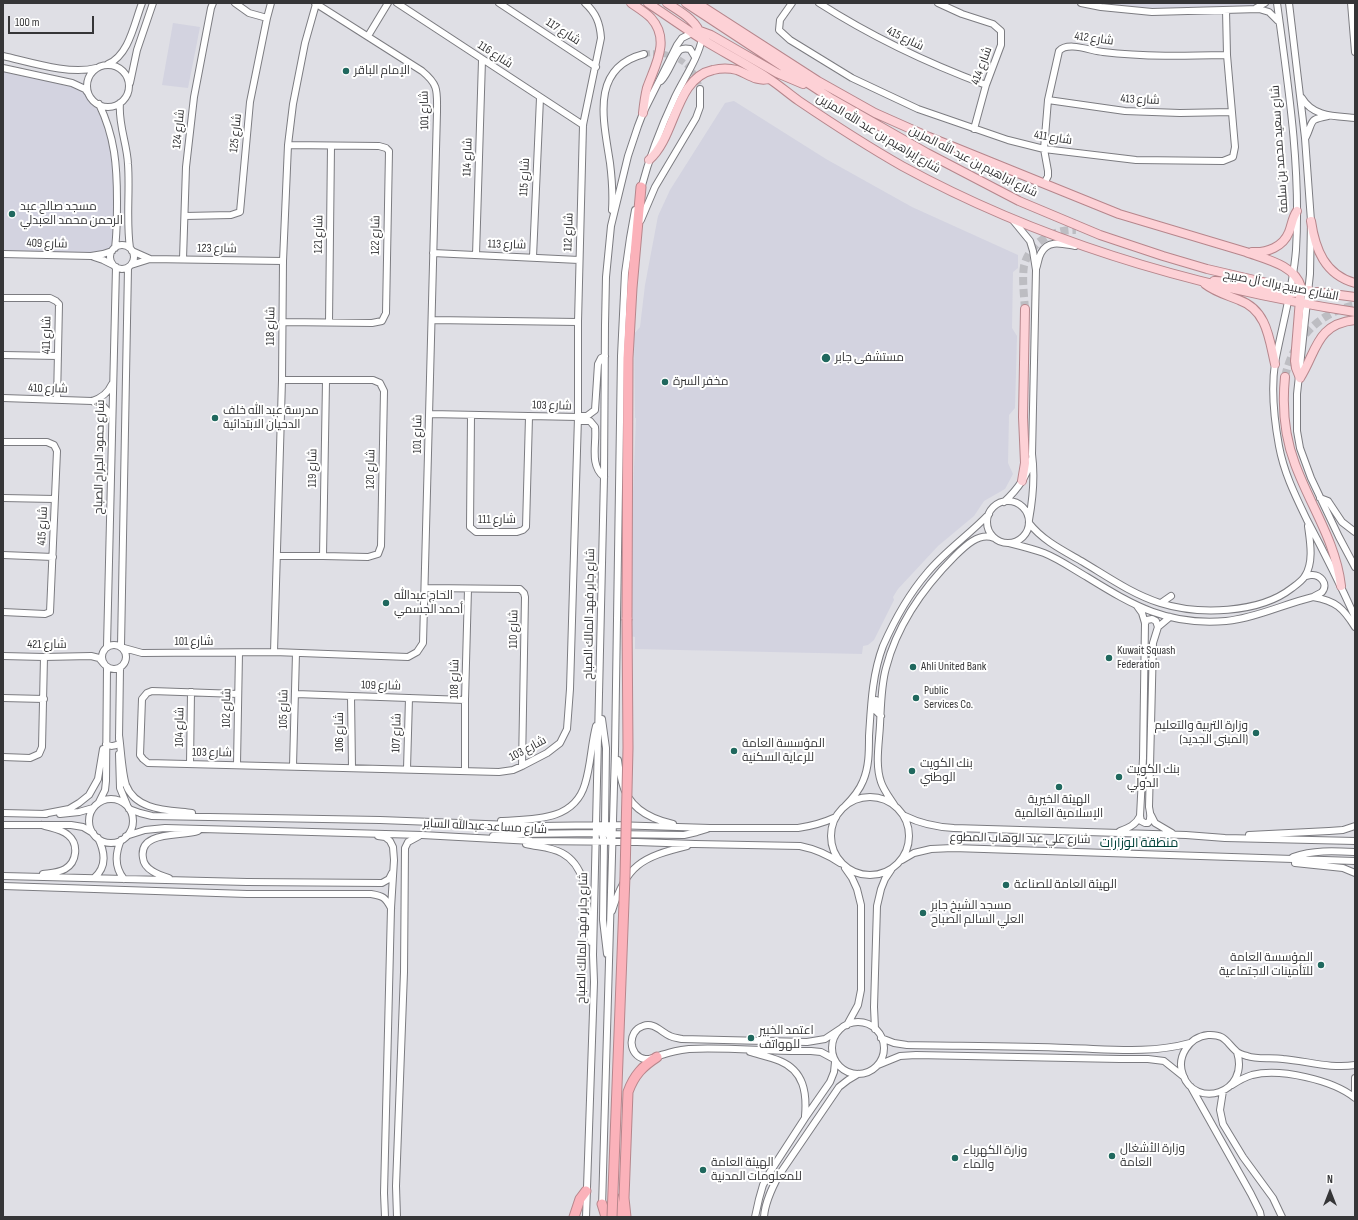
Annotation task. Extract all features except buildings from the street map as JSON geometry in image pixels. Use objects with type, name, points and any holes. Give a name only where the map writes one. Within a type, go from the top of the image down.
[{"type":"highway","points":[[612,1217],[625,876],[628,748],[626,456],[628,358],[641,187]]},
{"type":"highway","points":[[626,1217],[624,1198],[628,1092],[633,1078],[638,1072],[657,1057]]},
{"type":"highway","points":[[574,1217],[580,1199],[586,1191]]},
{"type":"highway","points":[[612,1191],[619,1217]]},
{"type":"highway","points":[[602,1204],[606,1217]]},
{"type":"main road","points":[[631,3],[654,22],[660,40],[659,58],[646,92],[643,112]]},
{"type":"main road","name":"شارع إبراهيم بن عبد الله المزين","points":[[648,3],[769,79],[799,101],[846,131],[902,165],[959,195],[1085,247],[1203,282]]},
{"type":"main road","points":[[666,3],[689,18],[698,34],[718,38],[777,73],[811,86]]},
{"type":"main road","name":"شارع ابراهيم بن عبد الله المزين","points":[[686,3],[811,86],[921,149],[1019,200],[1100,235],[1170,258],[1276,285]]},
{"type":"main road","points":[[697,3],[818,81],[875,113],[929,137],[1120,214],[1246,252],[1280,265],[1293,274],[1309,291],[1304,304],[1295,361],[1300,378]]},
{"type":"main road","points":[[649,160],[661,147],[686,90],[693,80],[701,74],[715,69],[729,69],[738,70],[758,79],[769,79]]},
{"type":"main road","points":[[1246,252],[1262,252],[1279,245],[1287,236],[1292,220],[1297,211]]},
{"type":"main road","points":[[1311,221],[1315,243],[1325,263],[1336,275],[1346,281],[1355,283]]},
{"type":"main road","points":[[1076,230],[1100,235]]},
{"type":"main road","points":[[1203,282],[1215,291],[1247,304],[1257,312],[1269,332],[1275,364]]},
{"type":"main road","name":"الشارع صبيح براك آل صبيح","points":[[1203,282],[1289,298],[1304,304],[1355,312]]},
{"type":"main road","name":"الشارع صبيح براك آل صبيح","points":[[1289,298],[1309,291],[1355,297]]},
{"type":"main road","points":[[1022,481],[1025,463],[1025,309]]},
{"type":"main road","points":[[1300,378],[1308,364],[1314,347],[1321,338],[1334,327],[1345,322],[1355,320]]},
{"type":"main road","points":[[1285,377],[1283,400],[1289,445],[1298,473],[1332,547],[1338,566],[1341,586]]},
{"type":"street","points":[[3,56],[72,70],[87,70],[106,65],[116,59],[125,48],[142,3]]},
{"type":"street","points":[[99,104],[110,106],[120,103],[125,99],[137,50],[153,3]]},
{"type":"street","name":"شارع 124","points":[[183,259],[186,167],[194,97],[211,8],[214,3]]},
{"type":"street","points":[[235,3],[249,13],[267,18]]},
{"type":"street","name":"شارع 125","points":[[185,216],[231,215],[240,212],[250,102],[271,3]]},
{"type":"street","name":"شارع 101","points":[[122,647],[142,652],[274,652],[408,656],[417,652],[423,643],[430,414],[437,107],[436,87],[432,80],[422,71],[315,3]]},
{"type":"street","name":"شارع 118","points":[[274,652],[282,380],[283,261],[288,145],[293,104],[305,42],[315,3]]},
{"type":"street","points":[[368,36],[388,3]]},
{"type":"street","name":"شارع 116","points":[[397,3],[583,125]]},
{"type":"street","name":"شارع 117","points":[[499,3],[596,67]]},
{"type":"street","name":"شارع 112","points":[[578,417],[579,260],[583,125],[601,38],[601,28],[597,18],[592,9],[585,3]]},
{"type":"street","name":"شارع 411","points":[[792,3],[780,20],[779,30],[790,40],[852,78],[918,109],[1008,140],[1044,149],[1136,160],[1223,160],[1233,157],[1235,147],[1227,55],[1226,10]]},
{"type":"street","name":"شارع 415","points":[[819,3],[878,38],[920,59],[986,85]]},
{"type":"street","name":"شارع 414","points":[[938,3],[962,14],[994,24],[1001,31],[1001,45],[986,85],[974,129]]},
{"type":"street","points":[[1081,3],[1101,7],[1152,12],[1254,9],[1269,12],[1279,22]]},
{"type":"street","points":[[1254,9],[1266,3]]},
{"type":"street","name":"شارع سعيد محمد بن سلمة","points":[[1277,3],[1292,136],[1297,211],[1293,274],[1275,364],[1273,400],[1279,445],[1290,485],[1355,617]]},
{"type":"street","name":"شارع سعيد محمد بن سلمة","points":[[1289,3],[1305,138],[1311,221],[1309,291]]},
{"type":"street","points":[[1353,4],[1355,52]]},
{"type":"street","points":[[613,825],[620,429],[625,273],[630,238],[641,187],[649,160],[670,106],[695,57],[698,34]]},
{"type":"street","name":"شارع جابر فهد المالك الصباح","points":[[596,825],[604,477],[606,277],[611,226],[628,156],[643,112],[678,43],[682,38],[698,34]]},
{"type":"street","name":"شارع 412","points":[[1044,184],[1048,176],[1044,149],[1048,100],[1059,51],[1062,48],[1070,46],[1102,52],[1154,56],[1227,55]]},
{"type":"street","points":[[656,85],[668,73],[680,50],[685,48],[690,49],[695,57]]},
{"type":"street","points":[[611,226],[612,178],[604,120],[606,88],[610,78],[620,65],[631,58],[644,54]]},
{"type":"street","name":"شارع 114","points":[[476,255],[482,60]]},
{"type":"street","points":[[106,65],[114,65],[120,68],[129,80],[129,87]]},
{"type":"street","points":[[90,96],[87,83],[89,76],[99,67]]},
{"type":"street","points":[[3,68],[72,83],[85,89],[99,104],[108,126],[116,162],[117,232],[110,259],[114,266],[122,269],[129,266],[134,258],[131,249],[128,226],[128,160],[121,125],[120,103]]},
{"type":"street","points":[[637,231],[655,187],[696,118],[700,107],[700,89]]},
{"type":"street","points":[[1300,95],[1305,104],[1311,110],[1330,116],[1355,118]]},
{"type":"street","name":"شارع 115","points":[[533,257],[540,98]]},
{"type":"street","name":"شارع 413","points":[[1048,100],[1125,111],[1180,113],[1232,112]]},
{"type":"street","points":[[1305,138],[1312,120],[1330,116]]},
{"type":"street","name":"شارع 122","points":[[282,322],[372,323],[382,321],[386,313],[389,151],[386,148],[379,146],[288,145]]},
{"type":"street","name":"شارع 121","points":[[329,322],[331,146]]},
{"type":"street","points":[[117,200],[122,199],[129,201]]},
{"type":"street","points":[[1009,543],[1015,542],[1025,535],[1031,508],[1033,474],[1032,454],[1036,270],[1030,240],[1012,218]]},
{"type":"street","points":[[1036,270],[1040,254],[1049,245],[1060,243],[1085,247]]},
{"type":"street","points":[[113,249],[119,245],[131,249]]},
{"type":"street","name":"شارع 409","points":[[3,254],[91,256],[103,254],[113,249]]},
{"type":"street","name":"شارع 123","points":[[131,249],[150,259]]},
{"type":"street","name":"شارع 113","points":[[433,253],[579,260]]},
{"type":"street","name":"شارع 409","points":[[91,256],[114,266]]},
{"type":"street","name":"شارع 123","points":[[129,266],[150,259],[283,261]]},
{"type":"street","name":"شارع حمود الجراح الصباح","points":[[106,648],[109,595],[112,457],[114,266]]},
{"type":"street","name":"شارع حمود الجراح الصباح","points":[[122,647],[121,596],[129,266]]},
{"type":"street","name":"شارع 411","points":[[3,298],[50,298],[59,304],[57,400]]},
{"type":"street","points":[[432,320],[578,322]]},
{"type":"street","points":[[3,355],[58,356]]},
{"type":"street","points":[[578,417],[587,416],[596,410],[598,364],[601,358],[605,356]]},
{"type":"street","points":[[1300,378],[1296,416],[1297,431],[1305,463],[1320,498],[1355,567]]},
{"type":"street","name":"شارع 120","points":[[277,556],[368,557],[378,554],[381,546],[384,391],[380,384],[373,380],[282,380]]},
{"type":"street","name":"شارع 119","points":[[323,556],[326,381]]},
{"type":"street","points":[[92,401],[103,396],[112,384]]},
{"type":"street","name":"شارع 410","points":[[3,398],[92,401]]},
{"type":"street","points":[[92,401],[103,406],[112,416]]},
{"type":"street","name":"شارع 103","points":[[238,694],[152,691],[146,693],[142,698],[140,755],[148,763],[237,764],[499,772],[513,770],[522,766],[547,753],[560,743],[567,729],[570,689],[578,417],[430,414]]},
{"type":"street","name":"شارع 111","points":[[471,415],[470,527],[476,532],[517,532],[526,527],[529,417]]},
{"type":"street","points":[[578,417],[581,421],[590,421],[595,427],[595,465],[604,477]]},
{"type":"street","name":"شارع 415","points":[[3,442],[48,442],[54,445],[57,452],[50,612],[45,614],[3,612]]},
{"type":"street","points":[[1003,502],[1022,481],[1027,472],[1032,454]]},
{"type":"street","points":[[112,457],[118,460],[124,457]]},
{"type":"street","points":[[3,498],[55,499]]},
{"type":"street","points":[[1320,498],[1327,500],[1342,522],[1355,532]]},
{"type":"street","points":[[847,1025],[855,1012],[860,998],[861,905],[852,878],[834,852],[831,841],[831,828],[836,817],[858,791],[863,782],[867,769],[874,676],[884,646],[900,614],[927,573],[942,557],[975,528],[997,504],[1010,501],[1023,507],[1027,513],[1029,522],[1042,537],[1118,584],[1147,598],[1176,608],[1228,610],[1243,608],[1273,599],[1286,593],[1305,576],[1310,564],[1309,537],[1306,518]]},
{"type":"street","points":[[989,514],[987,527],[994,538]]},
{"type":"street","points":[[875,1029],[874,1007],[877,906],[885,879],[892,869],[902,860],[908,850],[910,838],[909,827],[905,816],[895,806],[884,789],[878,770],[883,684],[886,668],[897,639],[914,605],[935,577],[963,548],[979,537],[989,536],[1004,543],[1032,549],[1057,559],[1137,606],[1170,618],[1212,622],[1258,615],[1313,597],[1321,592],[1324,588],[1322,579],[1318,576],[1305,576]]},
{"type":"street","points":[[3,555],[53,557]]},
{"type":"street","name":"شارع 110","points":[[425,588],[520,589],[524,593],[526,597],[522,766]]},
{"type":"street","name":"شارع 108","points":[[465,771],[468,589]]},
{"type":"street","points":[[109,595],[115,594],[121,596]]},
{"type":"street","points":[[1161,603],[1171,596]]},
{"type":"street","points":[[1313,597],[1327,599],[1339,606],[1355,627]]},
{"type":"street","points":[[1137,606],[1142,613],[1145,623],[1143,758],[1140,816],[1141,821],[1148,823],[1150,821],[1152,660],[1158,627],[1156,621],[1152,619],[1147,620],[1145,623]]},
{"type":"street","points":[[1158,627],[1170,618]]},
{"type":"street","points":[[100,802],[106,786],[106,665],[102,660],[106,648],[114,644],[122,647],[126,652],[126,661],[120,668],[119,783],[122,797],[133,820],[130,832],[124,838],[117,852],[116,863],[124,879]]},
{"type":"street","name":"شارع 421","points":[[3,656],[91,656],[106,648]]},
{"type":"street","name":"شارع 101","points":[[126,661],[142,652]]},
{"type":"street","name":"شارع 102","points":[[237,764],[239,653]]},
{"type":"street","name":"شارع 105","points":[[293,766],[296,653]]},
{"type":"street","points":[[91,656],[99,658],[106,665],[114,669],[120,668]]},
{"type":"street","points":[[3,757],[30,758],[38,754],[42,747],[44,657]]},
{"type":"street","points":[[873,690],[876,696],[876,711],[881,716]]},
{"type":"street","name":"شارع 104","points":[[190,764],[191,692]]},
{"type":"street","name":"شارع 109","points":[[296,694],[465,700]]},
{"type":"street","name":"شارع 106","points":[[351,696],[352,768]]},
{"type":"street","points":[[3,698],[44,700]]},
{"type":"street","name":"شارع 107","points":[[407,769],[409,698]]},
{"type":"street","points":[[599,710],[604,729],[606,748],[604,928],[605,946],[609,965]]},
{"type":"street","points":[[483,823],[551,817],[568,808],[581,794],[585,786],[593,738],[599,717]]},
{"type":"street","points":[[119,735],[126,784],[138,800],[156,808],[215,816]]},
{"type":"street","points":[[43,814],[68,809],[80,803],[89,795],[98,779],[106,736]]},
{"type":"street","points":[[106,744],[109,746],[119,744]]},
{"type":"street","points":[[615,751],[622,783],[636,808],[652,818],[688,827]]},
{"type":"street","points":[[845,806],[856,799],[870,797],[883,799],[895,806]]},
{"type":"street","points":[[3,813],[72,813],[93,808],[100,802],[114,799],[120,801],[128,807]]},
{"type":"street","name":"شارع مساعد عبدالله الساير","points":[[128,807],[140,814],[152,816],[215,816],[483,823],[538,826],[596,825],[612,842],[800,846],[814,849],[828,855],[843,865]]},
{"type":"street","points":[[93,808],[89,820],[102,850],[103,864],[98,875],[94,878]]},
{"type":"street","points":[[1150,815],[1155,823],[1174,834]]},
{"type":"street","name":"شارع علي عبد الوهاب المطوع","points":[[905,816],[915,822],[931,826],[954,828],[1117,832],[1225,838],[1355,842]]},
{"type":"street","points":[[1117,832],[1132,826],[1138,821],[1140,816]]},
{"type":"street","name":"شارع مساعد عبدالله الساير","points":[[124,838],[138,831],[152,829],[202,829],[369,833],[513,840],[596,842],[613,825],[710,828],[798,828],[811,827],[836,817]]},
{"type":"street","points":[[3,824],[77,826],[109,842],[124,838]]},
{"type":"street","points":[[33,877],[63,870],[70,865],[75,854],[74,845],[67,834],[42,825]]},
{"type":"street","points":[[1225,838],[1305,831],[1343,830],[1355,826]]},
{"type":"street","points":[[480,838],[508,834],[604,833],[684,835],[710,828]]},
{"type":"street","points":[[182,880],[163,876],[147,867],[142,856],[144,847],[148,841],[154,838],[186,834],[202,829]]},
{"type":"street","points":[[369,833],[390,840],[393,846],[394,860],[391,908],[384,1192],[385,1217]]},
{"type":"street","points":[[397,1217],[396,1186],[404,972],[405,848],[408,842],[422,835]]},
{"type":"street","points":[[513,840],[553,849],[563,853],[572,860],[578,869],[585,889],[588,926],[593,954]]},
{"type":"street","name":"شارع جابر فهد المالك الصباح","points":[[586,1217],[594,982],[593,954],[596,842]]},
{"type":"street","points":[[602,1217],[612,842]]},
{"type":"street","points":[[610,918],[621,887],[634,869],[647,859],[662,852],[695,844]]},
{"type":"street","name":"شارع علي عبد الوهاب المطوع","points":[[902,860],[914,853],[953,848],[1355,861]]},
{"type":"street","points":[[1290,859],[1306,853],[1324,850],[1355,852]]},
{"type":"street","points":[[1230,857],[1274,860],[1343,868],[1355,873]]},
{"type":"street","points":[[394,860],[399,858],[405,860]]},
{"type":"street","points":[[843,865],[856,873],[868,876],[880,874],[892,869]]},
{"type":"street","points":[[3,876],[247,882],[382,883],[388,879],[393,872]]},
{"type":"street","points":[[247,882],[250,884],[251,888],[250,892],[247,894]]},
{"type":"street","points":[[3,886],[247,894],[371,894],[382,896],[386,899],[391,908]]},
{"type":"street","points":[[878,1065],[884,1049],[881,1038],[875,1029],[865,1023],[859,1022],[847,1025],[825,1039],[807,1042],[682,1039],[672,1037],[651,1025],[641,1026],[636,1029],[631,1039],[632,1050],[635,1054],[644,1059],[650,1059],[674,1051],[689,1049],[811,1051],[825,1054],[834,1060],[845,1071],[858,1074],[867,1073],[878,1065],[900,1056],[916,1055],[1148,1059],[1164,1061],[1184,1077],[1190,1086],[1251,1194],[1261,1217]]},
{"type":"street","points":[[755,1217],[758,1199],[778,1159],[830,1082],[834,1072],[832,1043],[840,1029]]},
{"type":"street","points":[[1184,1077],[1181,1063],[1185,1049],[1190,1043],[1200,1037],[1215,1036],[1228,1042],[1237,1052],[1239,1059],[1238,1074],[1229,1087]]},
{"type":"street","points":[[881,1038],[894,1043],[907,1045],[1121,1050],[1159,1049],[1190,1043]]},
{"type":"street","points":[[745,1050],[778,1060],[794,1071],[802,1082],[806,1094],[805,1118]]},
{"type":"street","points":[[1237,1052],[1254,1058],[1295,1060],[1332,1066],[1355,1065]]},
{"type":"street","points":[[387,1075],[400,1074]]},
{"type":"street","points":[[764,1217],[767,1201],[772,1187],[779,1175],[839,1087],[858,1074]]},
{"type":"street","points":[[1190,1086],[1197,1091],[1215,1093],[1223,1091],[1252,1075],[1284,1074],[1328,1084],[1344,1090],[1355,1098]]},
{"type":"street","points":[[1355,1078],[1355,1093]]},
{"type":"street","points":[[1223,1091],[1220,1110],[1223,1124],[1243,1157],[1273,1198],[1282,1217]]},
{"type":"shaded area","points":[[1079,3],[1263,3],[1254,6],[1230,8],[1127,10]]},
{"type":"shaded area","points":[[173,23],[200,27],[188,88],[162,85]]},
{"type":"shaded area","points":[[3,68],[85,89],[94,101],[99,104],[116,162],[115,248],[107,253],[3,254]]},
{"type":"shaded area","name":"مستشفى جابر","points":[[734,101],[826,159],[912,207],[1018,255],[1018,268],[1013,272],[1012,328],[1017,336],[1015,408],[1009,415],[1008,463],[1013,474],[1005,489],[984,501],[974,516],[938,546],[898,589],[874,640],[868,645],[863,646],[862,654],[635,649],[635,637],[630,636],[629,593],[636,418],[634,334],[640,327],[645,285],[658,216],[670,190],[725,103]]},
{"type":"tunnel","points":[[644,54],[663,54],[680,60],[693,72],[700,89]]},
{"type":"tunnel","points":[[1025,309],[1023,271],[1031,250],[1051,235],[1067,230],[1076,230]]},
{"type":"tunnel","points":[[1276,285],[1306,290]]},
{"type":"tunnel","points":[[1285,377],[1294,351],[1309,330],[1330,314],[1355,305]]},
{"type":"place","name":"الإمام الباقر","points":[[346,71]]},
{"type":"place","name":"مسجد صالح عبد الرحمن محمد العبدلي","points":[[12,214]]},
{"type":"place","name":"مستشفى جابر","points":[[826,358]]},
{"type":"place","name":"مخفر السرة","points":[[665,382]]},
{"type":"place","name":"مدرسة عبد الله خلف الدحيان الابتدائية","points":[[215,418]]},
{"type":"place","name":"الحاج عبدالله أحمد الجسمي","points":[[386,603]]},
{"type":"place","name":"Kuwait Squash Federation","points":[[1109,658]]},
{"type":"place","name":"Ahli United Bank","points":[[913,667]]},
{"type":"place","name":"Public Services Co.","points":[[916,698]]},
{"type":"place","name":"وزارة التربية والتعليم (المبنى الجديد)","points":[[1256,733]]},
{"type":"place","name":"المؤسسة العامة للرعاية السكنية","points":[[734,751]]},
{"type":"place","name":"بنك الكويت الوطني","points":[[912,771]]},
{"type":"place","name":"بنك الكويت الدولي","points":[[1119,777]]},
{"type":"place","name":"الهيئة الخيرية الإسلامية العالمية","points":[[1059,787]]},
{"type":"place","name":"الهيئة العامة للصناعة","points":[[1006,885]]},
{"type":"place","name":"مسجد الشيخ جابر العلي السالم الصباح","points":[[923,913]]},
{"type":"place","name":"المؤسسة العامة للتأمينات الاجتماعية","points":[[1321,965]]},
{"type":"place","name":"اعتمد الخبير للهواتف","points":[[751,1038]]},
{"type":"place","name":"وزارة الأشغال العامة","points":[[1112,1156]]},
{"type":"place","name":"وزارة الكهرباء والماء","points":[[955,1158]]},
{"type":"place","name":"الهيئة العامة للمعلومات المدنية","points":[[703,1170]]},
{"type":"district","name":"منطقة الوزارات","points":[[1139,844]]}]
